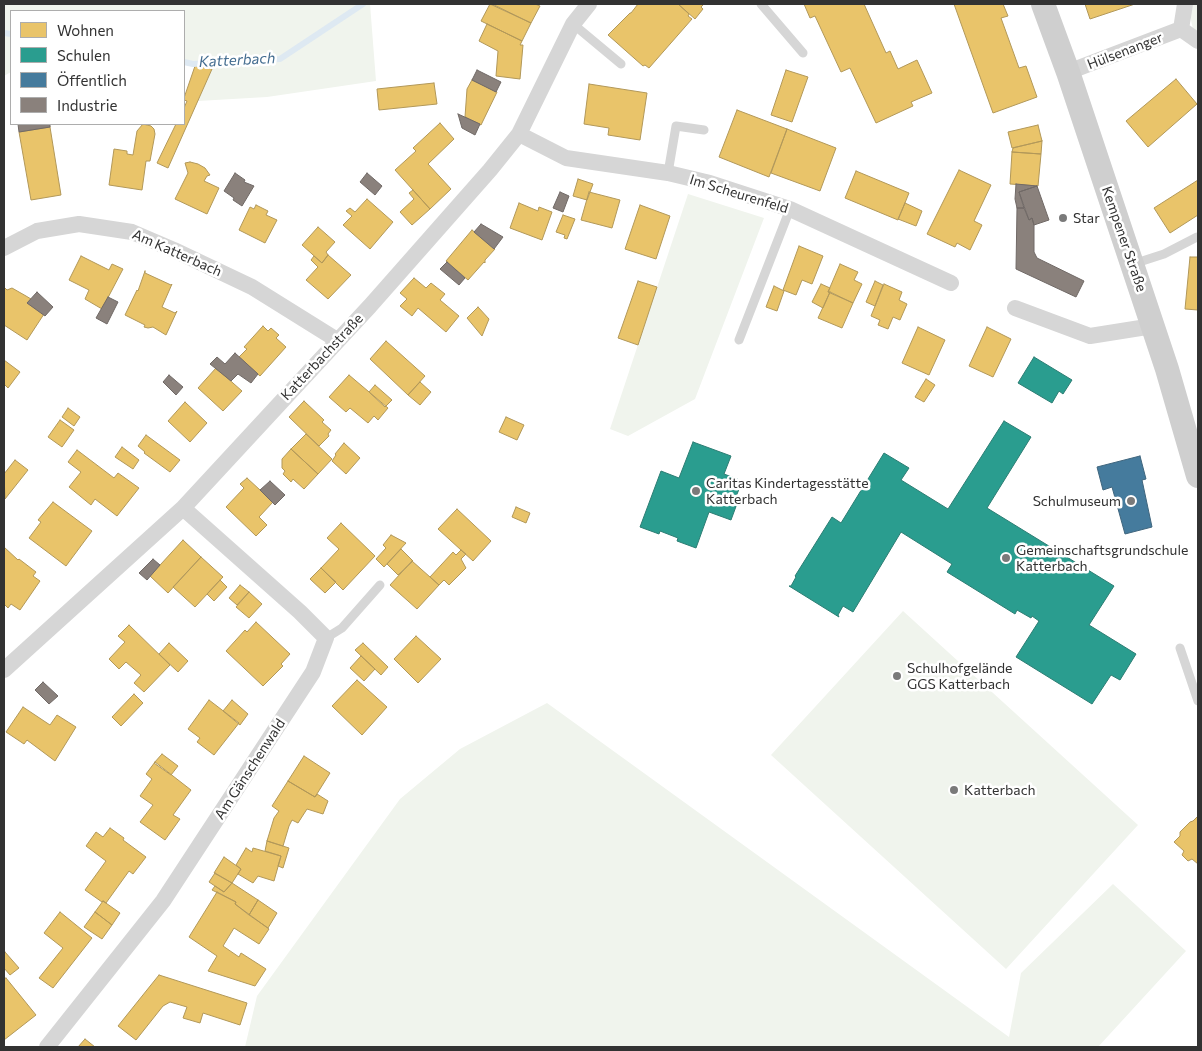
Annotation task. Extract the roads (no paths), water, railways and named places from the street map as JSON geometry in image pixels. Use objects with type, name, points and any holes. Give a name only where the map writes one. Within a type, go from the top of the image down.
[{"type":"main road","name":"Kempener Straße","points":[[1044,4],[1169,374],[1198,476]]},
{"type":"street","name":"Katterbachstraße","points":[[4,670],[183,508],[483,178],[519,134],[572,24],[589,4]]},
{"type":"street","name":"Hülsenanger","points":[[1181,29],[1185,4]]},
{"type":"street","name":"Hülsenanger","points":[[1068,72],[1181,29]]},
{"type":"street","name":"Hülsenanger","points":[[1181,29],[1198,41]]},
{"type":"street","name":"Im Scheurenfeld","points":[[519,134],[566,158],[668,173],[710,183],[790,209],[951,283]]},
{"type":"street","name":"Am Katterbach","points":[[4,248],[37,231],[79,224],[132,232],[252,287],[337,340]]},
{"type":"street","points":[[1015,308],[1090,336],[1153,326]]},
{"type":"street","points":[[183,508],[300,612],[326,638]]},
{"type":"street","name":"Am Gänschenwald","points":[[47,1047],[163,901],[313,672],[326,638]]},
{"type":"lane","points":[[761,4],[803,53]]},
{"type":"lane","points":[[572,24],[621,64]]},
{"type":"lane","points":[[668,173],[676,126],[704,130]]},
{"type":"lane","points":[[739,340],[790,209]]},
{"type":"lane","points":[[1132,264],[1164,254],[1197,237]]},
{"type":"lane","points":[[326,638],[342,628],[380,585]]},
{"type":"lane","points":[[1180,648],[1198,702]]},
{"type":"waterway","name":"Katterbach","points":[[185,62],[193,64],[280,59],[363,4]]},
{"type":"waterway","name":"Katterbach","points":[[4,33],[10,34]]},
{"type":"place","name":"Star","points":[[1063,218]]},
{"type":"place","name":"Caritas Kindertagesstätte Katterbach","points":[[696,491]]},
{"type":"place","name":"Schulmuseum","points":[[1131,501]]},
{"type":"place","name":"Gemeinschaftsgrundschule Katterbach","points":[[1006,558]]},
{"type":"place","name":"Schulhofgelände GGS Katterbach","points":[[897,676]]},
{"type":"place","name":"Katterbach","points":[[954,790]]}]
